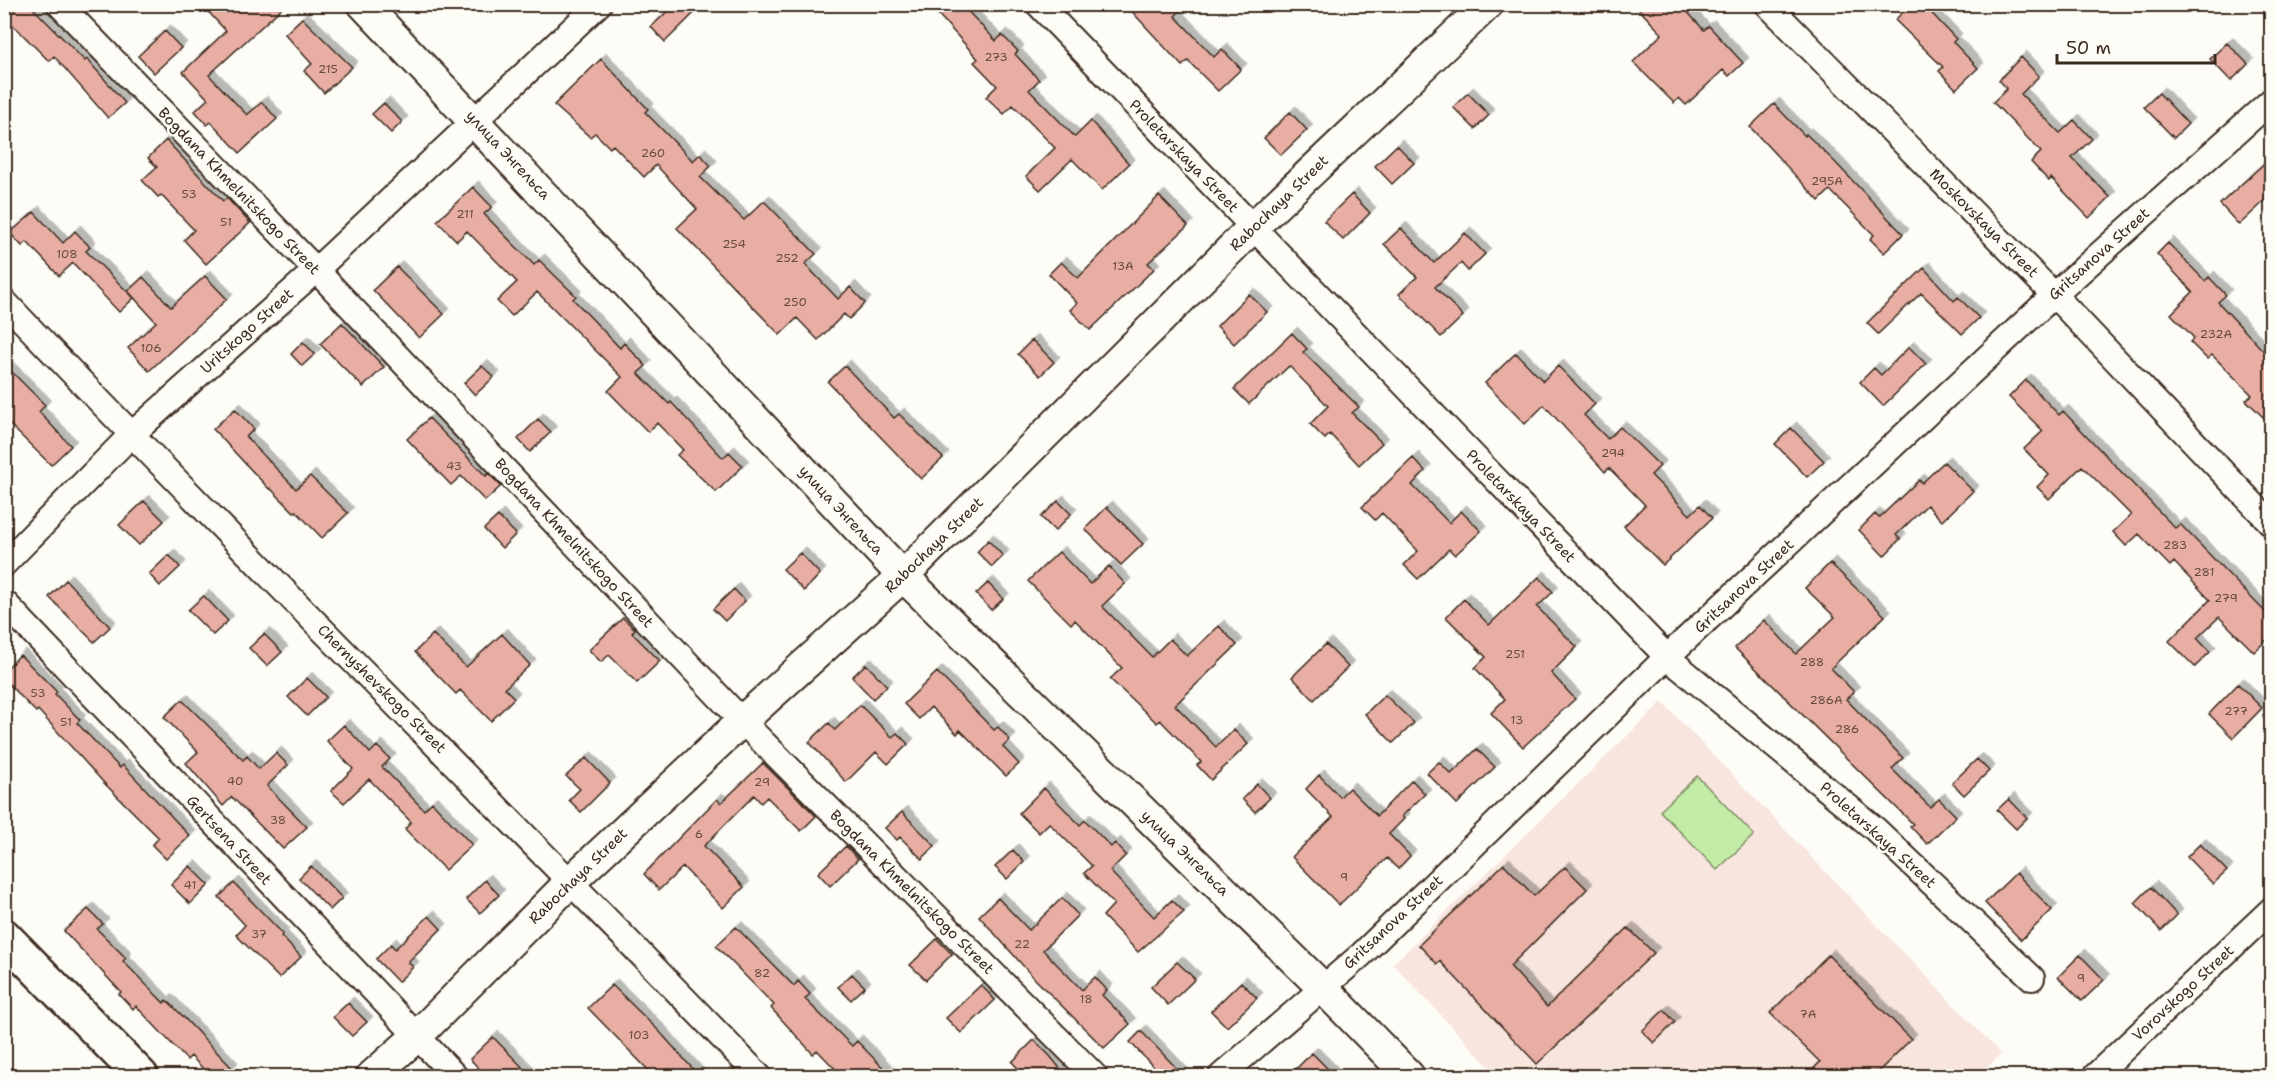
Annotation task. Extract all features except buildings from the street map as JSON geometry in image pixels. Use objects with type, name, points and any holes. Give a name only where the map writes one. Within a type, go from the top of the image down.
[{"type":"main road","points":[[4,936],[141,1077]]},
{"type":"street","name":"Bogdana Khmelnitskogo Street","points":[[59,4],[316,270],[742,721],[1095,1077]]},
{"type":"street","name":"улица Энгельса","points":[[363,4],[476,120],[903,576],[1322,987],[1409,1077]]},
{"type":"street","name":"Uritskogo Street","points":[[4,564],[131,435],[316,270],[599,4]]},
{"type":"street","name":"Proletarskaya Street","points":[[1038,4],[1668,657],[1875,829],[2032,978]]},
{"type":"street","name":"Rabochaya Street","points":[[372,1077],[416,1037],[571,881],[742,721],[903,576],[1252,228],[1488,4]]},
{"type":"street","name":"Moskovskaya Street","points":[[1767,4],[2054,295],[2271,524]]},
{"type":"street","name":"Gritsanova Street","points":[[1221,1077],[1362,954],[1668,657],[2054,295],[2271,100]]},
{"type":"street","name":"Chernyshevskogo Street","points":[[4,301],[131,435],[571,881],[759,1077]]},
{"type":"street","name":"Gertsena Street","points":[[4,602],[454,1077]]},
{"type":"street","name":"Vorovskogo Street","points":[[2095,1077],[2271,909]]},
{"type":"shaded area","points":[[1662,702],[2001,1054],[1978,1076],[1498,1076],[1393,964]]},
{"type":"green space","points":[[1697,776],[1754,835],[1717,870],[1660,811]]}]
